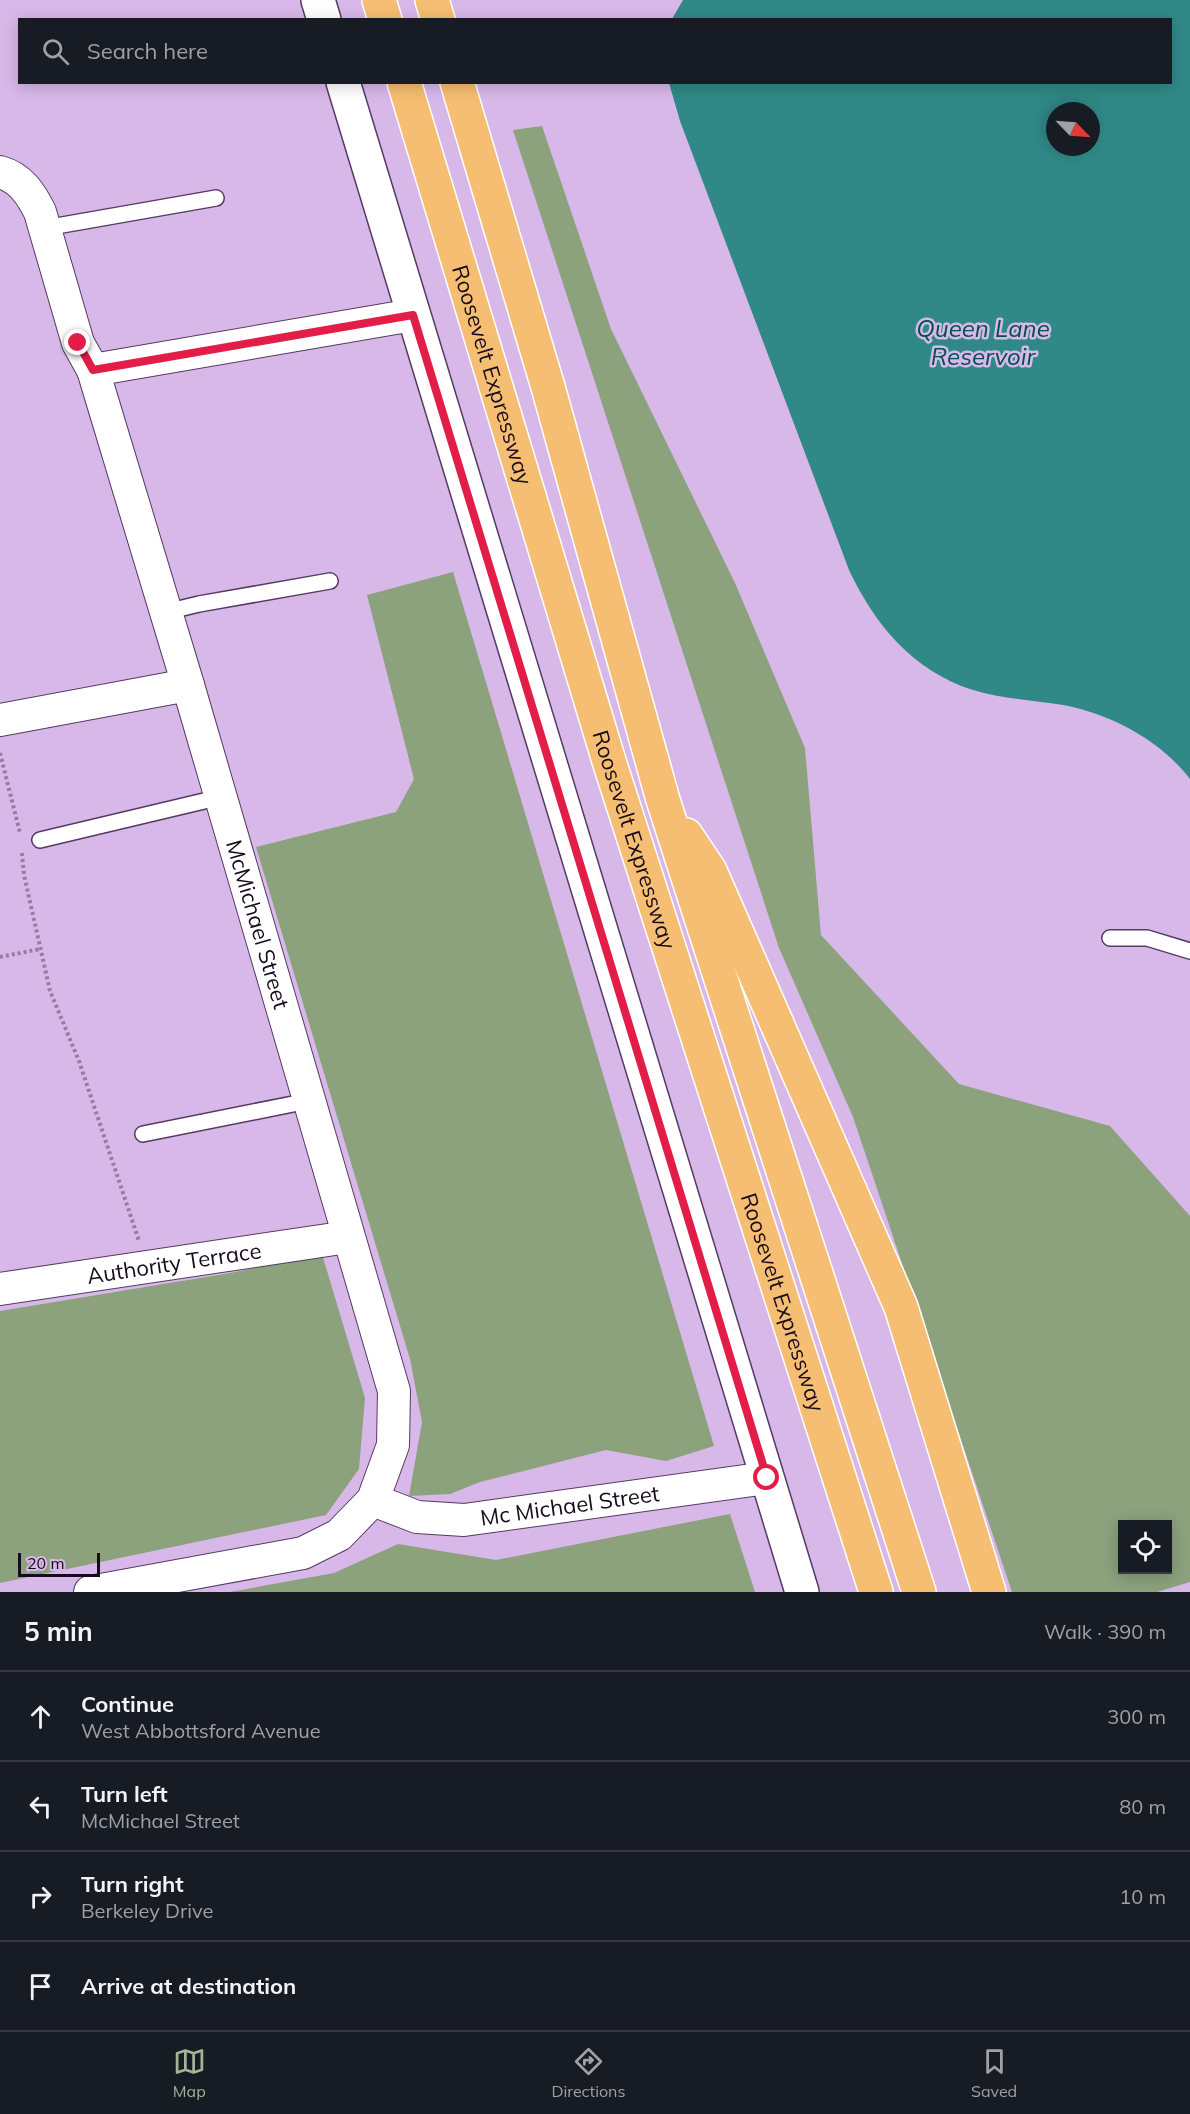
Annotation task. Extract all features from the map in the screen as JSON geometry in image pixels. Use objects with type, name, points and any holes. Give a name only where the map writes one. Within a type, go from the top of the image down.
[{"type":"highway","points":[[379,0],[384,18]]},
{"type":"highway","points":[[432,0],[437,18]]},
{"type":"highway","name":"Roosevelt Expressway","points":[[405,84],[609,761],[876,1592]]},
{"type":"highway","name":"Roosevelt Expressway","points":[[457,84],[548,387],[663,800],[919,1592]]},
{"type":"highway","points":[[663,800],[710,872],[872,1237],[922,1370],[989,1592]]},
{"type":"street","points":[[318,0],[323,18]]},
{"type":"street","points":[[344,84],[802,1592]]},
{"type":"street","name":"McMichael Street","points":[[0,172],[19,181],[32,195],[45,228],[78,343],[93,370],[188,685],[394,1391],[393,1445],[373,1500],[339,1535],[303,1553],[90,1592]]},
{"type":"street","points":[[93,370],[413,315]]},
{"type":"street","points":[[0,720],[188,685]]},
{"type":"street","name":"Authority Terrace","points":[[0,1289],[348,1237]]},
{"type":"street","name":"Mc Michael Street","points":[[373,1500],[417,1517],[464,1520],[767,1478]]},
{"type":"lane","points":[[45,228],[216,198]]},
{"type":"lane","points":[[166,612],[330,581]]},
{"type":"lane","points":[[40,840],[221,797]]},
{"type":"lane","points":[[1110,938],[1147,938],[1190,951]]},
{"type":"lane","points":[[143,1134],[309,1101]]},
{"type":"path","points":[[0,753],[22,842],[24,875],[50,991],[79,1061],[148,1267]]},
{"type":"path","points":[[0,957],[40,950]]},
{"type":"shaded area","points":[[542,126],[611,329],[735,583],[805,748],[821,935],[959,1084],[1110,1126],[1190,1216],[1190,1582],[1157,1592],[1012,1592],[853,1117],[779,948],[513,130]]},
{"type":"shaded area","points":[[453,572],[714,1446],[666,1461],[606,1450],[480,1482],[450,1494],[409,1496],[422,1422],[410,1359],[256,847],[396,812],[414,779],[367,595]]},
{"type":"shaded area","points":[[322,1254],[365,1398],[359,1469],[326,1515],[0,1583],[0,1311],[230,1273]]},
{"type":"shaded area","points":[[730,1514],[755,1592],[230,1592],[334,1573],[398,1544],[496,1560]]},
{"type":"water","name":"Queen Lane Reservoir","points":[[683,0],[1190,0],[1190,779],[1164,752],[1116,722],[1081,709],[973,690],[932,671],[898,644],[884,627],[859,590],[849,570],[680,121],[669,84],[1172,84],[1172,18],[673,18]]},
{"type":"route","points":[[78,343],[93,370],[413,315],[767,1478]]}]
